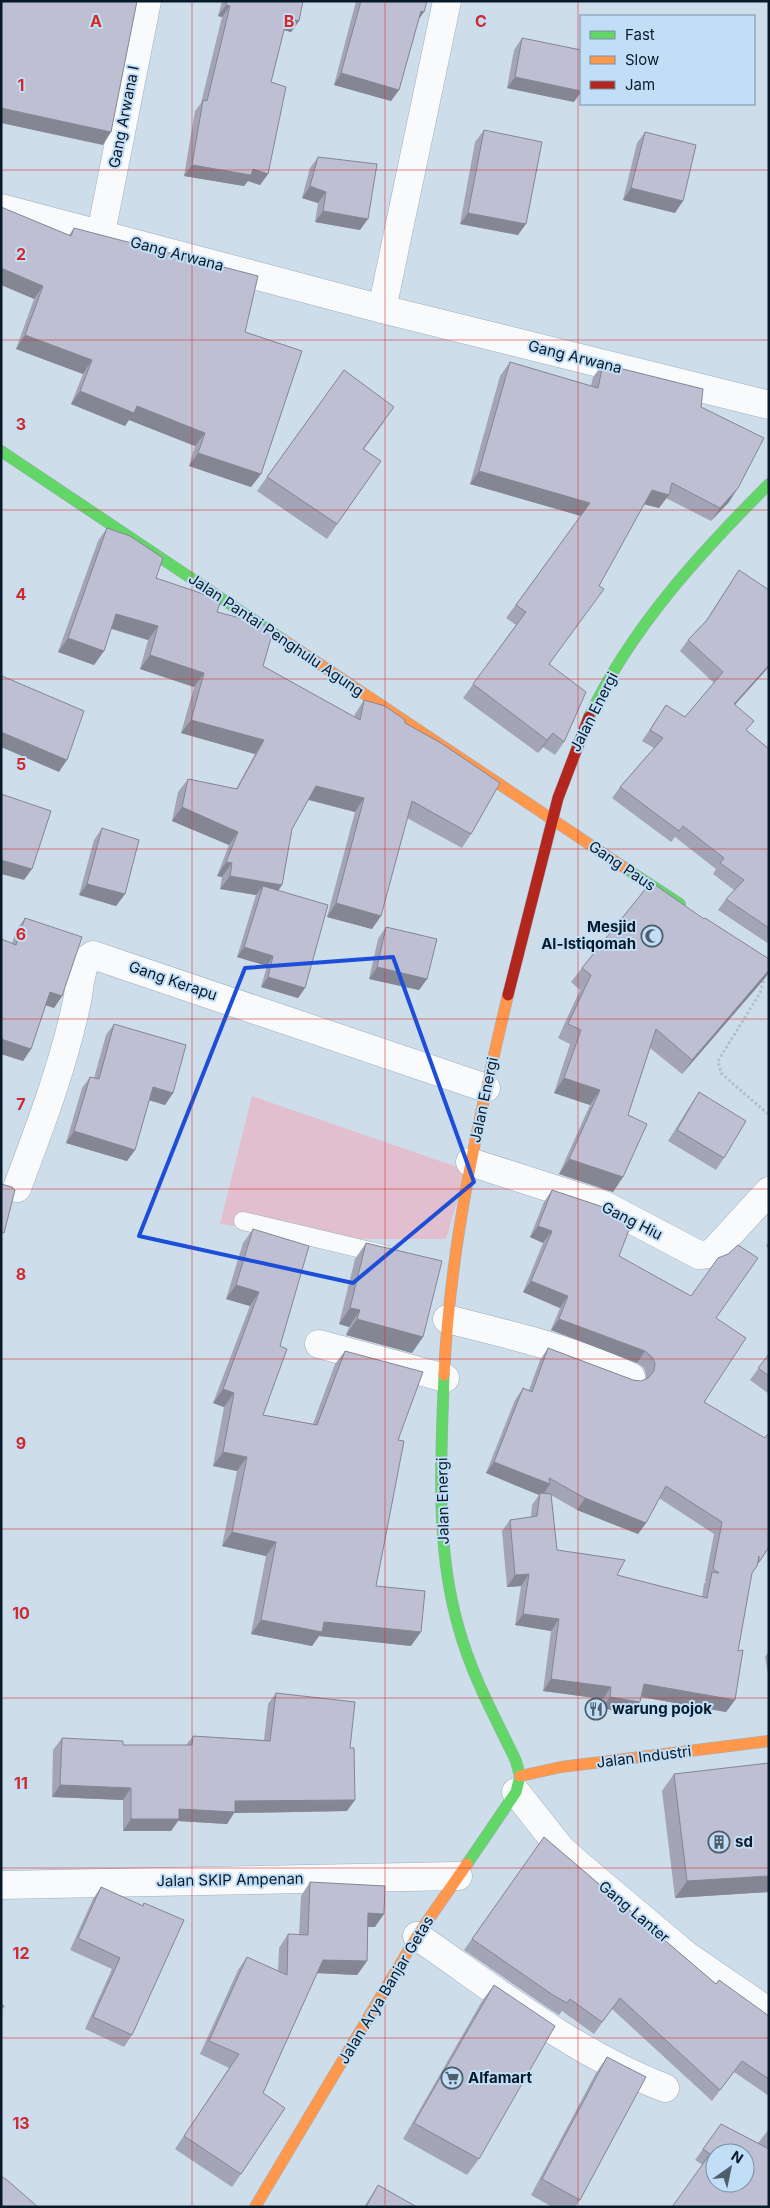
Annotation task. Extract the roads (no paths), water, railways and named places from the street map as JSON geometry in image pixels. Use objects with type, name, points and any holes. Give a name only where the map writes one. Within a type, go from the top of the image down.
[{"type":"main road","name":"Jalan Pantai Penghulu Agung","points":[[1,451],[551,818]]},
{"type":"main road","name":"Jalan Energi","points":[[518,1784],[516,1761],[497,1725],[466,1653],[451,1594],[441,1513],[447,1319],[452,1271],[470,1162],[551,818],[575,746],[594,706],[639,632],[676,583],[732,520],[769,484]]},
{"type":"main road","name":"Gang Paus","points":[[551,818],[688,909]]},
{"type":"main road","name":"Jalan Industri","points":[[518,1784],[561,1767],[769,1741]]},
{"type":"main road","name":"Jalan Arya Banjar Getas","points":[[256,2207],[417,1936],[518,1784]]},
{"type":"street","name":"Gang Arwana I","points":[[101,233],[147,1]]},
{"type":"street","points":[[382,309],[445,8]]},
{"type":"street","name":"Gang Arwana","points":[[1,208],[382,309],[769,405]]},
{"type":"street","name":"Gang Kerapu","points":[[17,1188],[36,1138],[74,1017],[84,967],[93,955],[486,1088]]},
{"type":"street","name":"Gang Hiu","points":[[470,1162],[604,1205],[699,1255],[710,1254],[716,1249],[769,1191]]},
{"type":"street","points":[[447,1319],[558,1347],[596,1360],[631,1377]]},
{"type":"street","points":[[319,1344],[445,1378]]},
{"type":"street","name":"Gang Lanter","points":[[518,1784],[561,1849],[578,1865],[686,1955],[769,2012]]},
{"type":"street","name":"Jalan SKIP Ampenan","points":[[1,1885],[458,1876]]},
{"type":"street","points":[[417,1936],[590,2054],[633,2076],[665,2088]]},
{"type":"lane","points":[[243,1220],[395,1257]]},
{"type":"lane","points":[[433,1266],[452,1271]]},
{"type":"place","name":"Mesjid Al-Istiqomah","points":[[652,936]]},
{"type":"place","name":"warung pojok","points":[[596,1709]]},
{"type":"place","name":"sd","points":[[719,1842]]},
{"type":"place","name":"Alfamart","points":[[452,2078]]}]
